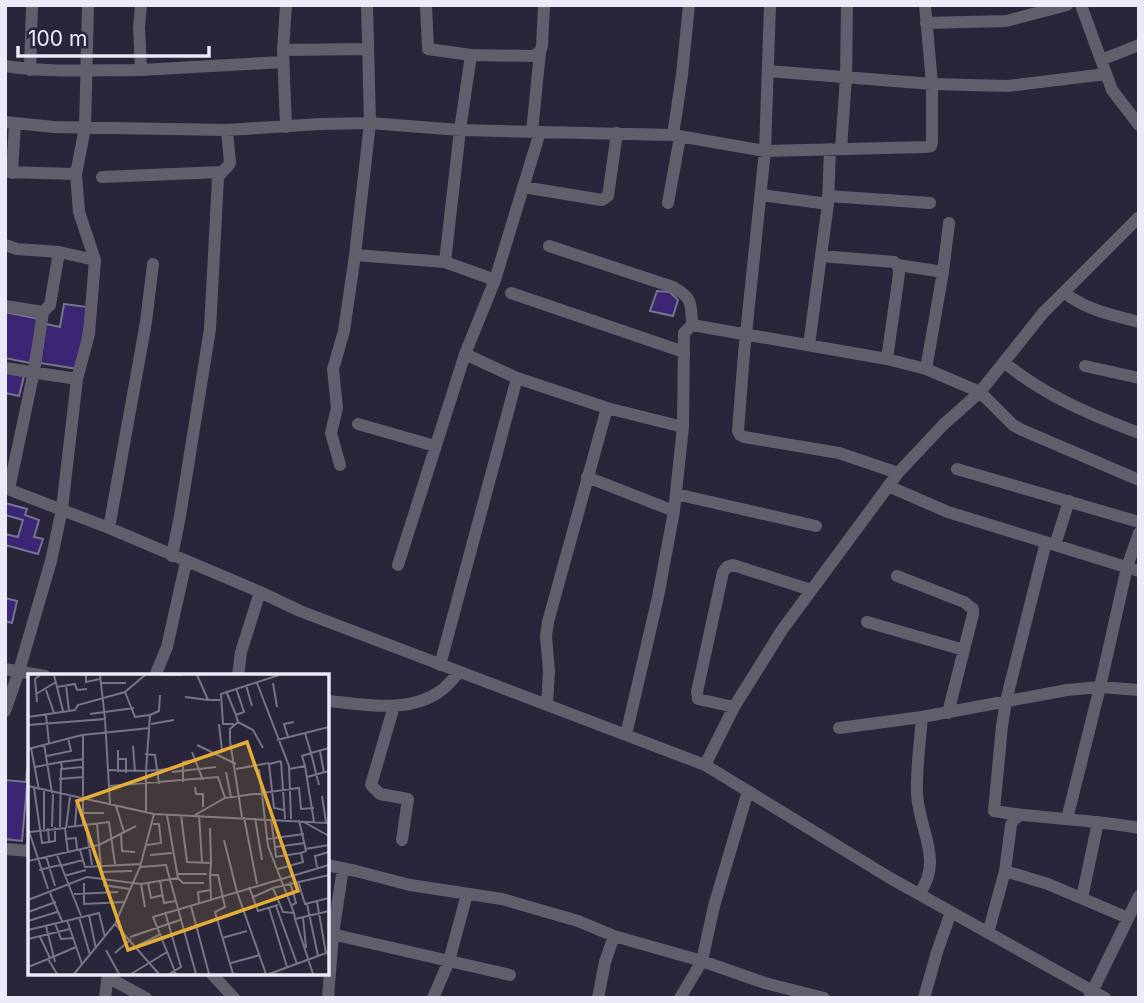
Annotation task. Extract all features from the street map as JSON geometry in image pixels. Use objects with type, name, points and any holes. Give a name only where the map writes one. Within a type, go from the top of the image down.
[{"type":"street","points":[[30,70],[32,5]]},
{"type":"street","points":[[5,711],[12,670],[51,561],[62,509],[78,379],[89,334],[95,260],[79,212],[76,174],[85,128],[88,5]]},
{"type":"street","points":[[141,5],[141,70]]},
{"type":"street","points":[[286,5],[283,56],[286,127]]},
{"type":"street","points":[[340,465],[331,433],[337,408],[333,369],[344,331],[370,124],[367,5]]},
{"type":"street","points":[[426,5],[429,49],[432,51],[471,55],[533,55],[540,52]]},
{"type":"street","points":[[398,565],[465,354],[495,281],[523,187],[536,132],[544,5]]},
{"type":"street","points":[[668,203],[689,5]]},
{"type":"street","points":[[770,5],[765,151],[738,431],[740,435],[839,453],[898,473]]},
{"type":"street","points":[[809,345],[846,77],[847,5]]},
{"type":"street","points":[[76,174],[8,172],[10,123],[85,128],[227,130],[370,124],[460,130],[676,136],[765,151],[928,147],[931,146],[932,84],[925,5]]},
{"type":"street","points":[[926,23],[1006,21],[1067,5]]},
{"type":"street","points":[[1081,5],[1112,90],[1139,125]]},
{"type":"street","points":[[1101,60],[1139,45]]},
{"type":"street","points":[[5,66],[60,72],[141,70],[368,49]]},
{"type":"street","points":[[445,262],[471,55]]},
{"type":"street","points":[[768,71],[932,84],[1008,86],[1106,74]]},
{"type":"street","points":[[172,556],[210,329],[218,178],[230,163],[227,130]]},
{"type":"street","points":[[523,187],[601,200],[608,196],[617,133]]},
{"type":"street","points":[[102,177],[221,172]]},
{"type":"street","points":[[761,195],[930,203]]},
{"type":"street","points":[[705,765],[734,707],[782,630],[898,473],[943,425],[980,393],[1043,313],[1139,217]]},
{"type":"street","points":[[926,369],[949,223]]},
{"type":"street","points":[[5,245],[95,260]]},
{"type":"street","points":[[549,246],[673,287],[685,294],[691,305],[692,325]]},
{"type":"street","points":[[59,252],[50,304],[43,312],[34,371],[7,488],[109,528],[300,611],[705,765],[919,894],[1091,994],[1105,998]]},
{"type":"street","points":[[355,255],[445,262],[495,281]]},
{"type":"street","points":[[821,256],[894,262],[898,265],[943,272]]},
{"type":"street","points":[[109,528],[146,322],[152,264]]},
{"type":"street","points":[[887,359],[898,265]]},
{"type":"street","points":[[1065,292],[1095,310],[1139,322]]},
{"type":"street","points":[[511,293],[684,352]]},
{"type":"street","points":[[5,306],[43,312]]},
{"type":"street","points":[[692,325],[887,359],[926,369],[980,393],[1013,425],[1139,480]]},
{"type":"street","points":[[626,735],[658,597],[674,511],[683,427],[684,332],[692,325]]},
{"type":"street","points":[[465,354],[517,378],[607,408],[683,427]]},
{"type":"street","points":[[1004,362],[1028,381],[1052,394],[1093,415],[1139,433]]},
{"type":"street","points":[[1086,366],[1139,378]]},
{"type":"street","points":[[5,368],[78,379]]},
{"type":"street","points":[[440,665],[517,378]]},
{"type":"street","points":[[547,705],[548,622],[607,408]]},
{"type":"street","points":[[358,424],[435,446]]},
{"type":"street","points":[[957,469],[1139,522]]},
{"type":"street","points":[[587,477],[674,511]]},
{"type":"street","points":[[888,486],[948,512],[1133,569]]},
{"type":"street","points":[[676,494],[816,526]]},
{"type":"street","points":[[1069,501],[1050,543],[1006,701],[994,811],[1139,828]]},
{"type":"street","points":[[1067,819],[1133,569],[1139,533]]},
{"type":"street","points":[[156,674],[167,647],[186,562]]},
{"type":"street","points":[[734,707],[698,699],[696,692],[723,572],[733,565],[811,590]]},
{"type":"street","points":[[897,576],[964,602],[973,609],[948,713]]},
{"type":"street","points":[[238,674],[241,652],[260,592]]},
{"type":"street","points":[[867,622],[964,650]]},
{"type":"street","points":[[12,670],[34,674]]},
{"type":"street","points":[[329,701],[394,706],[421,702],[441,691],[458,672]]},
{"type":"street","points":[[838,728],[948,713],[1067,690],[1100,687],[1139,690]]},
{"type":"street","points":[[394,706],[372,785],[380,794],[408,799],[402,841]]},
{"type":"street","points":[[919,894],[929,876],[931,858],[917,797],[922,717]]},
{"type":"street","points":[[680,998],[702,961],[713,906],[748,791]]},
{"type":"street","points":[[988,933],[1005,871],[1011,825],[1019,816]]},
{"type":"street","points":[[1082,898],[1098,822]]},
{"type":"street","points":[[5,849],[28,851]]},
{"type":"street","points":[[329,865],[410,885],[502,899],[578,921],[614,936],[702,961],[765,983],[824,998]]},
{"type":"street","points":[[329,964],[330,933],[342,868]]},
{"type":"street","points":[[1005,871],[1040,881],[1128,918]]},
{"type":"street","points":[[433,998],[449,961],[467,894]]},
{"type":"street","points":[[1091,994],[1139,896]]},
{"type":"street","points":[[924,998],[951,912]]},
{"type":"street","points":[[330,933],[509,975]]},
{"type":"street","points":[[598,998],[605,962],[614,936]]},
{"type":"street","points":[[213,975],[234,998]]},
{"type":"street","points":[[329,975],[328,996],[343,998]]},
{"type":"street","points":[[104,998],[108,976],[146,998]]},
{"type":"building","points":[[657,291],[670,292],[678,300],[673,316],[650,311]]},
{"type":"building","points":[[64,304],[88,307],[78,369],[40,363],[46,324],[60,327]]},
{"type":"building","points":[[5,312],[39,319],[30,363],[5,358]]},
{"type":"building","points":[[5,372],[24,376],[19,396],[5,393]]},
{"type":"building","points":[[5,503],[27,509],[25,515],[39,520],[34,537],[43,539],[38,554],[5,545],[5,534],[18,537],[23,520],[5,515]]},
{"type":"building","points":[[5,598],[17,601],[12,623],[5,621]]},
{"type":"building","points":[[28,770],[22,841],[5,839],[5,780],[26,782]]}]
